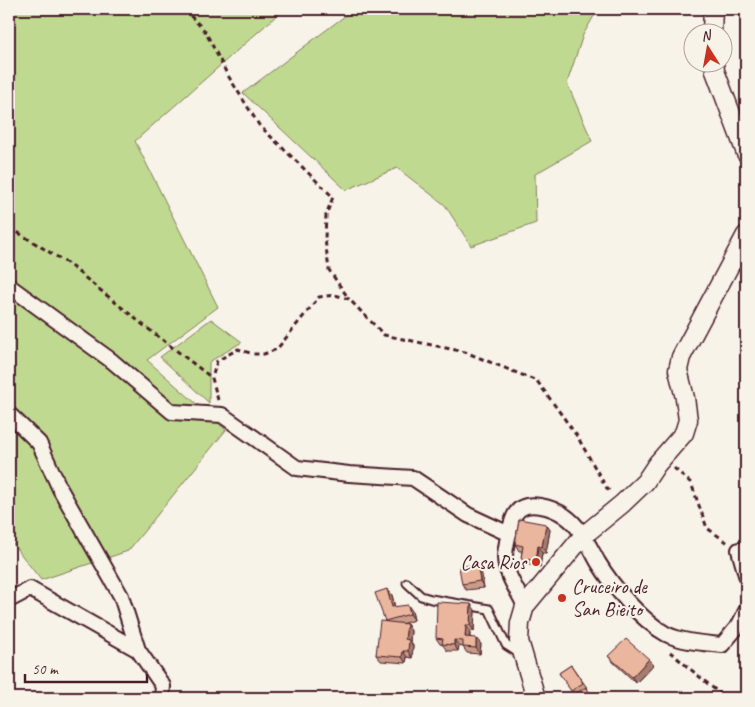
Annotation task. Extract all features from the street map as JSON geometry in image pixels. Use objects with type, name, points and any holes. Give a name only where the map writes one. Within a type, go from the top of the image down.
[{"type":"street","points":[[712,22],[713,9]]},
{"type":"street","points":[[715,72],[746,153]]},
{"type":"street","points":[[536,698],[520,641],[520,623],[525,606],[580,538],[622,504],[645,482],[684,433],[688,420],[678,370],[681,357],[740,260],[746,235]]},
{"type":"street","points":[[9,286],[112,361],[172,412],[222,415],[296,468],[413,478],[468,515],[510,531]]},
{"type":"street","points":[[9,414],[39,442],[60,489],[122,596],[138,650],[163,686],[162,698]]},
{"type":"street","points":[[525,606],[507,570],[505,557],[516,512],[534,505],[548,507],[564,515],[575,524],[580,538],[604,573],[629,604],[664,632],[695,642],[722,645],[739,625],[746,611]]},
{"type":"street","points":[[739,550],[746,576]]},
{"type":"street","points":[[9,600],[30,589],[138,650]]},
{"type":"lane","points":[[408,583],[421,596],[430,599],[489,608],[506,645],[524,656]]},
{"type":"path","points":[[184,9],[205,31],[259,125],[333,197],[326,215],[325,239],[329,270],[349,299],[384,335],[465,352],[536,381],[577,436],[606,487],[622,504]]},
{"type":"path","points":[[9,230],[17,232],[67,263],[212,378]]},
{"type":"path","points":[[222,415],[212,378],[217,361],[238,349],[253,354],[264,354],[277,349],[318,297],[335,295],[349,299]]},
{"type":"path","points":[[662,459],[684,475],[691,483],[707,528],[739,550]]},
{"type":"path","points":[[664,632],[670,653],[725,698]]},
{"type":"green space","points":[[9,9],[284,9],[135,141],[218,307],[147,360],[226,430],[128,551],[41,580],[9,539]]},
{"type":"green space","points":[[354,9],[598,9],[583,35],[567,83],[592,141],[535,174],[536,223],[471,246],[445,205],[397,168],[346,190],[243,93]]},
{"type":"green space","points":[[211,319],[242,342],[209,362],[209,403],[160,357]]},
{"type":"building","points":[[519,519],[546,524],[542,547],[538,546],[536,561],[521,558],[523,546],[515,544]]},
{"type":"building","points":[[477,564],[480,581],[462,584],[459,567]]},
{"type":"building","points":[[387,589],[392,607],[408,605],[410,614],[385,621],[375,593]]},
{"type":"building","points":[[437,602],[471,604],[470,625],[466,625],[465,637],[476,638],[476,648],[463,647],[463,641],[454,640],[454,645],[442,644],[443,639],[436,638]]},
{"type":"building","points":[[380,621],[407,624],[405,639],[409,640],[408,651],[403,651],[402,657],[376,655]]},
{"type":"building","points":[[626,639],[649,659],[632,677],[608,656]]},
{"type":"building","points":[[571,665],[583,683],[571,691],[559,673]]},
{"type":"building","points":[[586,687],[593,698],[569,698]]},
{"type":"place","name":"Casa Rios","points":[[536,562]]},
{"type":"place","name":"Cruceiro de San Bieito","points":[[562,598]]}]
